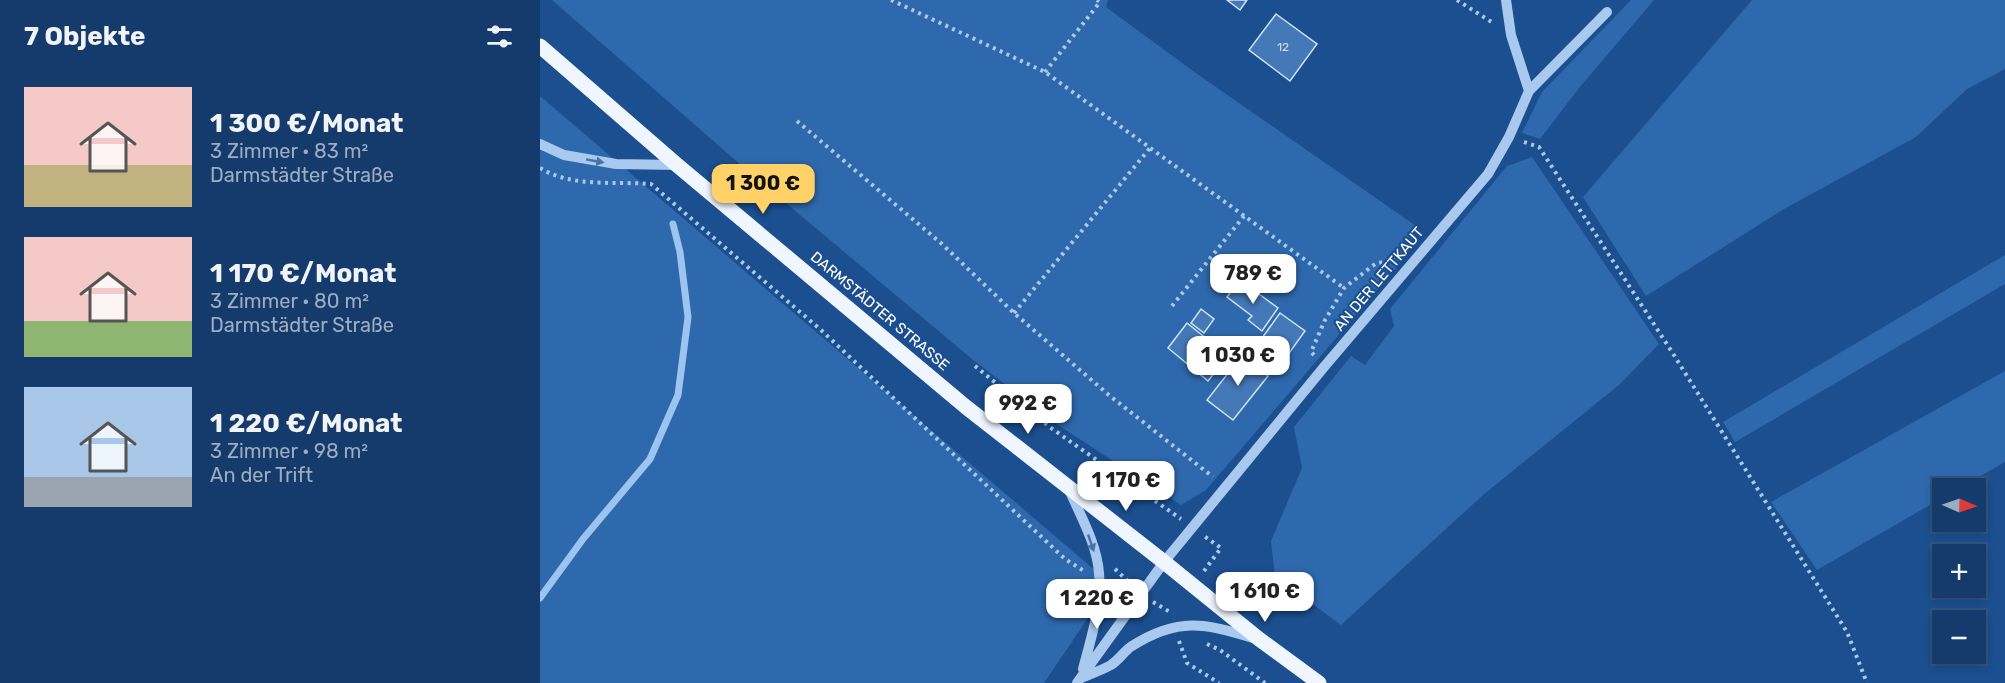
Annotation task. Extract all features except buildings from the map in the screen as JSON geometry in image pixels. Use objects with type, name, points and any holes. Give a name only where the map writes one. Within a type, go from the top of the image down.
[{"type":"main road","name":"DARMSTÄDTER STRASSE","points":[[540,46],[677,165],[966,407],[1259,639],[1319,683]]},
{"type":"street","points":[[1506,0],[1511,35],[1529,91]]},
{"type":"street","name":"AN DER LETTKAUT","points":[[1079,681],[1164,562],[1324,367],[1488,174],[1509,137],[1529,91],[1607,12]]},
{"type":"street","points":[[540,144],[564,155],[616,164],[677,165]]},
{"type":"street","points":[[1069,489],[1092,543],[1099,570],[1098,606],[1079,681]]},
{"type":"street","points":[[1079,681],[1112,664],[1131,647],[1175,626],[1219,627],[1259,639]]},
{"type":"path","points":[[891,0],[1045,72],[1344,288]]},
{"type":"path","points":[[1045,72],[1100,2],[1097,0]]},
{"type":"path","points":[[1457,0],[1511,35]]},
{"type":"path","points":[[796,121],[942,244],[1014,313],[1110,396],[1226,487]]},
{"type":"path","points":[[1509,137],[1539,147],[1572,197],[1672,351],[1847,632],[1867,683]]},
{"type":"path","points":[[1014,313],[1150,148]]},
{"type":"path","points":[[540,168],[553,176],[606,184],[651,184],[821,330],[1065,559],[1075,567],[1087,572],[1114,568],[1140,593]]},
{"type":"path","points":[[1172,306],[1244,216]]},
{"type":"path","points":[[1324,367],[1311,352],[1325,320],[1344,288],[1375,264],[1390,260],[1399,253]]},
{"type":"path","points":[[975,366],[1051,428],[1221,548],[1193,586]]},
{"type":"path","points":[[1186,641],[1179,641],[1187,663],[1219,683]]},
{"type":"path","points":[[1199,642],[1220,650],[1265,683]]},
{"type":"shaded area","points":[[552,0],[1108,0],[1106,7],[1193,71],[1419,228],[1396,268],[1206,490],[1181,505],[1058,425],[972,359],[750,173]]},
{"type":"shaded area","points":[[1631,0],[1654,0],[1579,88],[1540,139],[1522,133],[1542,92]]},
{"type":"shaded area","points":[[1752,0],[2005,0],[2005,69],[1967,89],[1916,137],[1784,209],[1646,296],[1583,197]]},
{"type":"shaded area","points":[[540,96],[1111,584],[1044,683],[540,683]]},
{"type":"shaded area","points":[[1532,157],[1659,344],[1619,385],[1483,495],[1341,625],[1275,576],[1271,541],[1302,468],[1294,427],[1351,356],[1365,365],[1394,326],[1390,309],[1507,166]]},
{"type":"shaded area","points":[[2005,255],[2005,284],[1735,442],[1723,422]]},
{"type":"shaded area","points":[[2005,371],[2005,462],[1977,478],[1932,478],[1932,504],[1817,570],[1771,502]]},
{"type":"waterway","points":[[540,598],[583,539],[650,459],[678,395],[688,317],[680,252],[673,224]]}]
